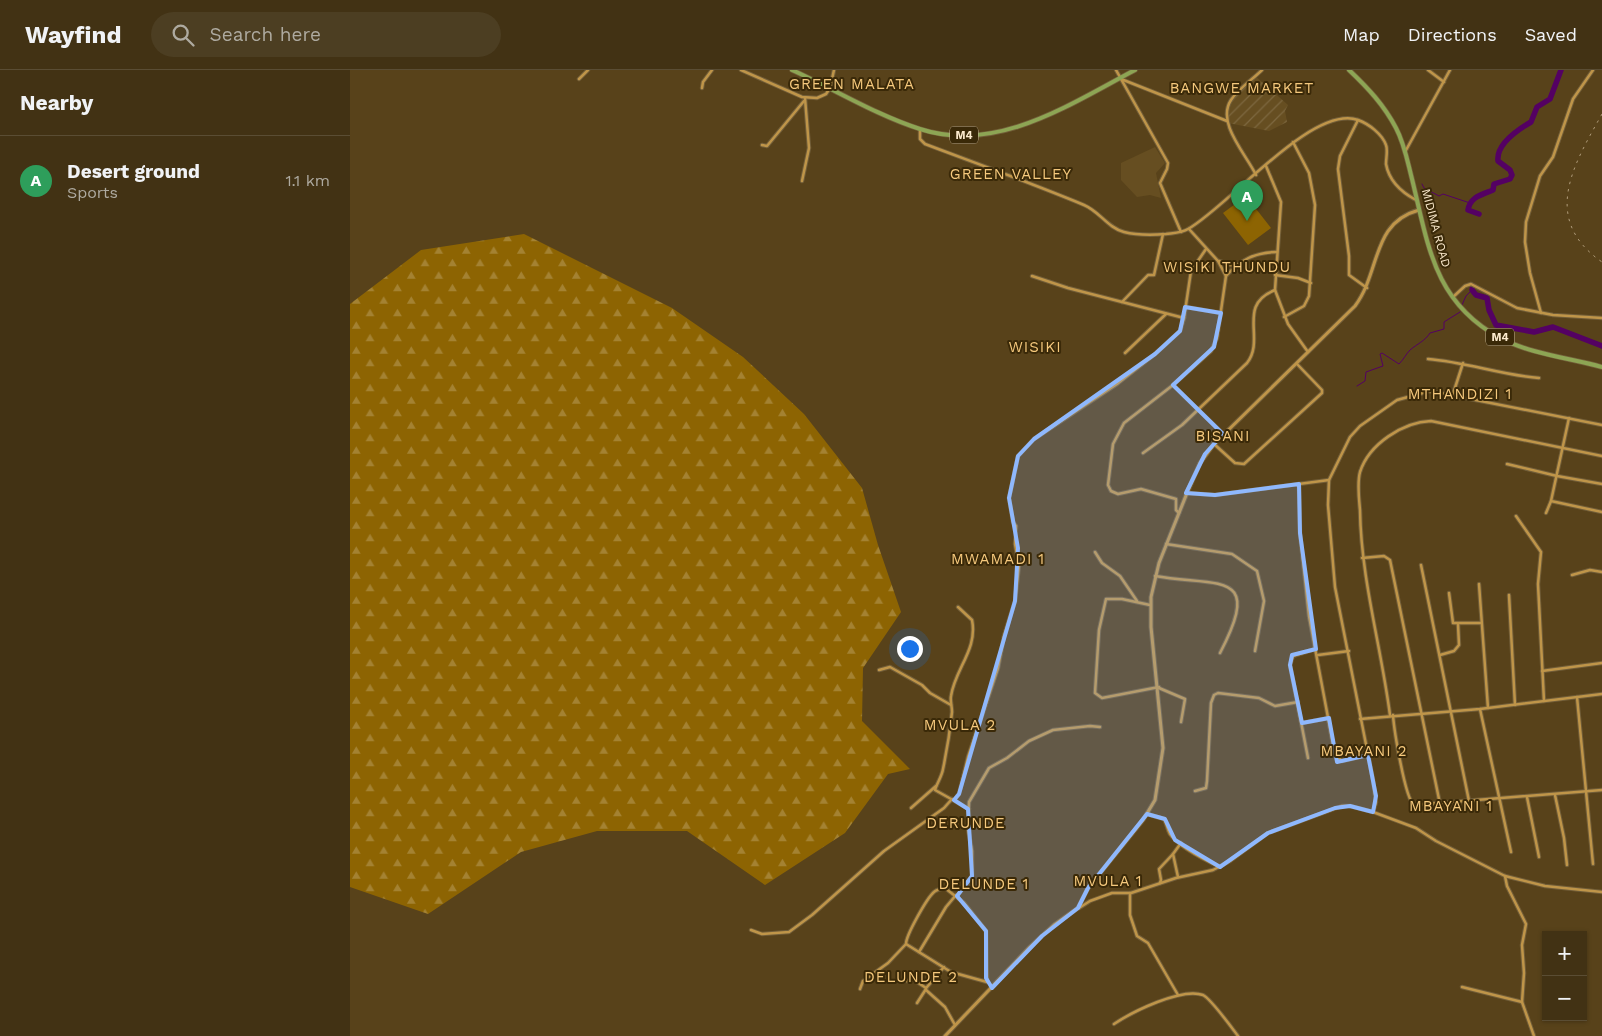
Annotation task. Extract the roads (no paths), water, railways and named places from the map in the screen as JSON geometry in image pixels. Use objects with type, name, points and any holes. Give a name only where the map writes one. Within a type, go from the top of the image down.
[{"type":"main road","name":"M4","points":[[792,70],[920,129],[964,135],[1011,130],[1044,118],[1135,70]]},
{"type":"main road","name":"MIDIMA ROAD","points":[[1349,70],[1374,93],[1397,129],[1406,152],[1430,256],[1439,277],[1452,298],[1475,321],[1511,343],[1602,367]]},
{"type":"street","points":[[579,79],[588,70]]},
{"type":"street","points":[[702,88],[703,82],[712,70]]},
{"type":"street","points":[[741,70],[805,100],[824,96],[830,88],[834,70]]},
{"type":"street","points":[[1116,70],[1168,162],[1160,183],[1181,232]]},
{"type":"street","points":[[1226,121],[1231,101],[1262,70]]},
{"type":"street","points":[[1428,70],[1444,82]]},
{"type":"street","points":[[1406,152],[1450,70]]},
{"type":"street","points":[[1542,313],[1530,273],[1525,242],[1526,222],[1540,176],[1553,157],[1573,99],[1593,70]]},
{"type":"street","points":[[1121,78],[1226,121],[1256,175]]},
{"type":"street","points":[[762,145],[767,146],[805,100]]},
{"type":"street","points":[[802,180],[809,148],[805,100]]},
{"type":"street","points":[[920,129],[920,139],[925,144],[1035,184],[1085,205],[1116,229],[1127,233],[1162,234],[1189,229],[1256,175],[1278,153],[1293,142],[1331,121],[1344,118],[1358,120],[1373,128],[1386,144],[1386,163],[1392,180],[1400,190],[1417,201]]},
{"type":"street","points":[[1358,120],[1340,156],[1338,170],[1349,256],[1349,275],[1367,288]]},
{"type":"street","points":[[1284,317],[1304,306],[1309,296],[1311,283],[1314,198],[1309,173],[1293,142]]},
{"type":"street","points":[[1266,166],[1281,202],[1275,290],[1284,317],[1309,353]]},
{"type":"street","points":[[1078,908],[1088,888],[1148,814],[1155,800],[1162,764],[1159,687],[1150,605],[1155,576],[1166,544],[1200,463],[1223,434],[1309,353],[1355,306],[1367,288],[1383,240],[1391,225],[1406,214],[1419,210]]},
{"type":"street","points":[[1179,513],[1176,510],[1176,499],[1141,489],[1118,494],[1111,490],[1108,485],[1113,444],[1119,430],[1135,412],[1173,385],[1214,347],[1218,338],[1226,276],[1218,261],[1189,229]]},
{"type":"street","points":[[1122,302],[1148,275],[1154,275],[1162,234]]},
{"type":"street","points":[[751,930],[762,934],[789,932],[812,915],[884,851],[944,808],[959,794],[966,763],[998,668],[1004,636],[1015,601],[1019,565],[1016,526],[1013,522],[1009,498],[1018,456],[1034,439],[1117,384],[1155,354],[1180,331],[1186,308],[1191,271],[1206,249]]},
{"type":"street","points":[[1226,276],[1236,266],[1253,255],[1277,252]]},
{"type":"street","points":[[1218,261],[1228,266],[1236,266]]},
{"type":"street","points":[[1275,274],[1298,278],[1311,283]]},
{"type":"street","points":[[1032,276],[1184,318]]},
{"type":"street","points":[[1452,298],[1464,286],[1471,284],[1508,304],[1542,313],[1602,318]]},
{"type":"street","points":[[1143,453],[1182,425],[1250,359],[1253,348],[1256,304],[1264,296],[1275,290]]},
{"type":"street","points":[[1186,308],[1221,313]]},
{"type":"street","points":[[1125,352],[1166,314]]},
{"type":"street","points":[[1428,359],[1463,363],[1493,372],[1539,378]]},
{"type":"street","points":[[1453,394],[1463,363]]},
{"type":"street","points":[[1214,444],[1235,463],[1244,464],[1322,393],[1322,390],[1297,364]]},
{"type":"street","points":[[1173,385],[1223,434]]},
{"type":"street","points":[[1373,812],[1376,796],[1332,566],[1328,505],[1329,480],[1350,437],[1360,426],[1397,400],[1430,391],[1453,394],[1602,425]]},
{"type":"street","points":[[1546,513],[1551,501],[1569,418]]},
{"type":"street","points":[[1602,456],[1444,422],[1423,421],[1404,427],[1377,447],[1360,471],[1362,558],[1391,715],[1410,803],[1416,806],[1602,790]]},
{"type":"street","points":[[1507,464],[1602,484]]},
{"type":"street","points":[[1187,493],[1215,495],[1329,480]]},
{"type":"street","points":[[1299,484],[1300,533],[1309,616],[1336,758],[1342,761],[1368,755]]},
{"type":"street","points":[[1551,501],[1602,512]]},
{"type":"street","points":[[1516,516],[1541,552],[1538,584],[1544,701]]},
{"type":"street","points":[[1166,544],[1232,554],[1257,571],[1264,601],[1255,651]]},
{"type":"street","points":[[1095,552],[1102,563],[1120,576],[1129,593],[1138,602]]},
{"type":"street","points":[[1362,558],[1384,556],[1390,560],[1440,804]]},
{"type":"street","points":[[1421,565],[1469,801]]},
{"type":"street","points":[[1572,575],[1590,570],[1602,572]]},
{"type":"street","points":[[1155,576],[1218,583],[1236,594],[1239,601],[1236,622],[1220,653]]},
{"type":"street","points":[[1479,584],[1488,708]]},
{"type":"street","points":[[1449,593],[1452,607],[1452,622],[1458,624],[1481,623]]},
{"type":"street","points":[[1509,595],[1515,705]]},
{"type":"street","points":[[1150,605],[1106,599],[1099,630],[1094,692],[1102,698],[1159,687],[1185,699],[1180,722]]},
{"type":"street","points":[[911,808],[936,786],[943,770],[951,695],[957,674],[969,653],[973,635],[972,620],[958,607]]},
{"type":"street","points":[[1440,655],[1454,651],[1459,645],[1458,624]]},
{"type":"street","points":[[1308,758],[1290,668],[1291,659],[1296,654],[1316,649]]},
{"type":"street","points":[[1317,655],[1349,651]]},
{"type":"street","points":[[1542,671],[1602,663]]},
{"type":"street","points":[[879,670],[890,667],[922,685],[930,693],[951,705]]},
{"type":"street","points":[[1194,791],[1206,788],[1211,703],[1214,695],[1218,693],[1262,699],[1277,706],[1298,702]]},
{"type":"street","points":[[1360,718],[1480,709],[1602,694]]},
{"type":"street","points":[[1577,697],[1592,864]]},
{"type":"street","points":[[1480,709],[1511,852]]},
{"type":"street","points":[[1302,723],[1329,718]]},
{"type":"street","points":[[919,952],[946,907],[972,876],[968,809],[972,795],[988,770],[1029,741],[1053,730],[1090,726],[1100,727]]},
{"type":"street","points":[[936,786],[937,792],[968,809]]},
{"type":"street","points":[[1555,795],[1564,838],[1567,865]]},
{"type":"street","points":[[1527,796],[1539,857]]},
{"type":"street","points":[[945,1036],[1042,936],[1078,908],[1090,901],[1112,893],[1130,893],[1220,867],[1268,833],[1335,808],[1350,806],[1373,812],[1416,828],[1436,841],[1506,876],[1545,886],[1602,892]]},
{"type":"street","points":[[1148,814],[1164,819],[1170,834],[1203,860],[1220,867]]},
{"type":"street","points":[[1160,883],[1159,869],[1181,843]]},
{"type":"street","points":[[1173,854],[1178,878]]},
{"type":"street","points":[[1506,876],[1507,886],[1526,924],[1522,945],[1524,973],[1522,1002],[1534,1036]]},
{"type":"street","points":[[860,989],[863,982],[888,964],[906,944],[908,936],[934,892],[945,888],[956,896],[988,934],[985,959],[986,982]]},
{"type":"street","points":[[1130,893],[1130,914],[1137,936],[1148,943],[1178,995]]},
{"type":"street","points":[[906,944],[960,976],[986,982],[992,988]]},
{"type":"street","points":[[917,1003],[926,988],[944,967]]},
{"type":"street","points":[[907,981],[910,977],[926,988],[945,1006],[955,1026]]},
{"type":"street","points":[[1462,987],[1522,1002]]},
{"type":"street","points":[[1114,1024],[1128,1014],[1169,996],[1203,995],[1238,1036]]},
{"type":"waterway","points":[[1479,214],[1468,210],[1471,202],[1477,197],[1493,190],[1494,184],[1510,179],[1512,175],[1510,170],[1498,161],[1498,155],[1504,143],[1531,122],[1537,107],[1550,99],[1561,70]]},
{"type":"waterway","points":[[1422,184],[1424,188],[1439,196],[1443,194],[1470,203]]},
{"type":"waterway","points":[[1473,286],[1472,290],[1476,295],[1487,298],[1489,310],[1496,325],[1534,332],[1553,327],[1602,346]]},
{"type":"waterway","points":[[1462,305],[1466,296],[1472,290]]},
{"type":"waterway","points":[[1357,386],[1365,381],[1366,372],[1383,366],[1380,354],[1382,353],[1399,364],[1410,350],[1430,333],[1444,329],[1444,322],[1460,312]]},
{"type":"railway","points":[[1602,114],[1573,171],[1568,191],[1567,209],[1572,228],[1583,245],[1602,262]]},
{"type":"place","name":"Desert ground","points":[[1247,221]]},
{"type":"district","name":"GREEN MALATA","points":[[852,84]]},
{"type":"district","name":"BANGWE MARKET","points":[[1242,88]]},
{"type":"district","name":"GREEN VALLEY","points":[[1011,174]]},
{"type":"district","name":"WISIKI THUNDU","points":[[1227,267]]},
{"type":"district","name":"WISIKI","points":[[1035,347]]},
{"type":"district","name":"MTHANDIZI 1","points":[[1460,394]]},
{"type":"district","name":"BISANI","points":[[1223,436]]},
{"type":"district","name":"MWAMADI 1","points":[[998,559]]},
{"type":"district","name":"MVULA 2","points":[[960,725]]},
{"type":"district","name":"MBAYANI 2","points":[[1364,751]]},
{"type":"district","name":"MBAYANI 1","points":[[1451,806]]},
{"type":"district","name":"DERUNDE","points":[[966,823]]},
{"type":"district","name":"MVULA 1","points":[[1108,881]]},
{"type":"district","name":"DELUNDE 1","points":[[984,884]]},
{"type":"district","name":"DELUNDE 2","points":[[911,977]]}]
